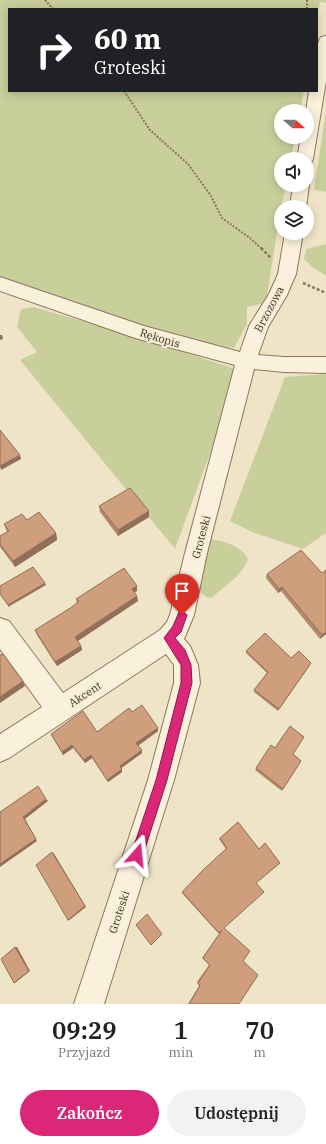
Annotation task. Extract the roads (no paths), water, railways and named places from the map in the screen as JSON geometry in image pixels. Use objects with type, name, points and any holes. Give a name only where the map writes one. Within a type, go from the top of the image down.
[{"type":"street","points":[[318,84],[326,40]]},
{"type":"street","points":[[307,152],[317,92]]},
{"type":"street","name":"Brzozowa","points":[[246,362],[259,326],[278,295],[286,274],[293,240]]},
{"type":"street","name":"Rękopis","points":[[0,284],[132,330],[216,355],[246,362],[326,365]]},
{"type":"street","name":"Groteski","points":[[89,1004],[161,780],[186,683],[186,665],[181,654],[169,638],[177,629],[182,615],[196,553],[246,362]]},
{"type":"street","points":[[0,629],[60,710]]},
{"type":"street","name":"Akcent","points":[[0,749],[169,638]]}]
